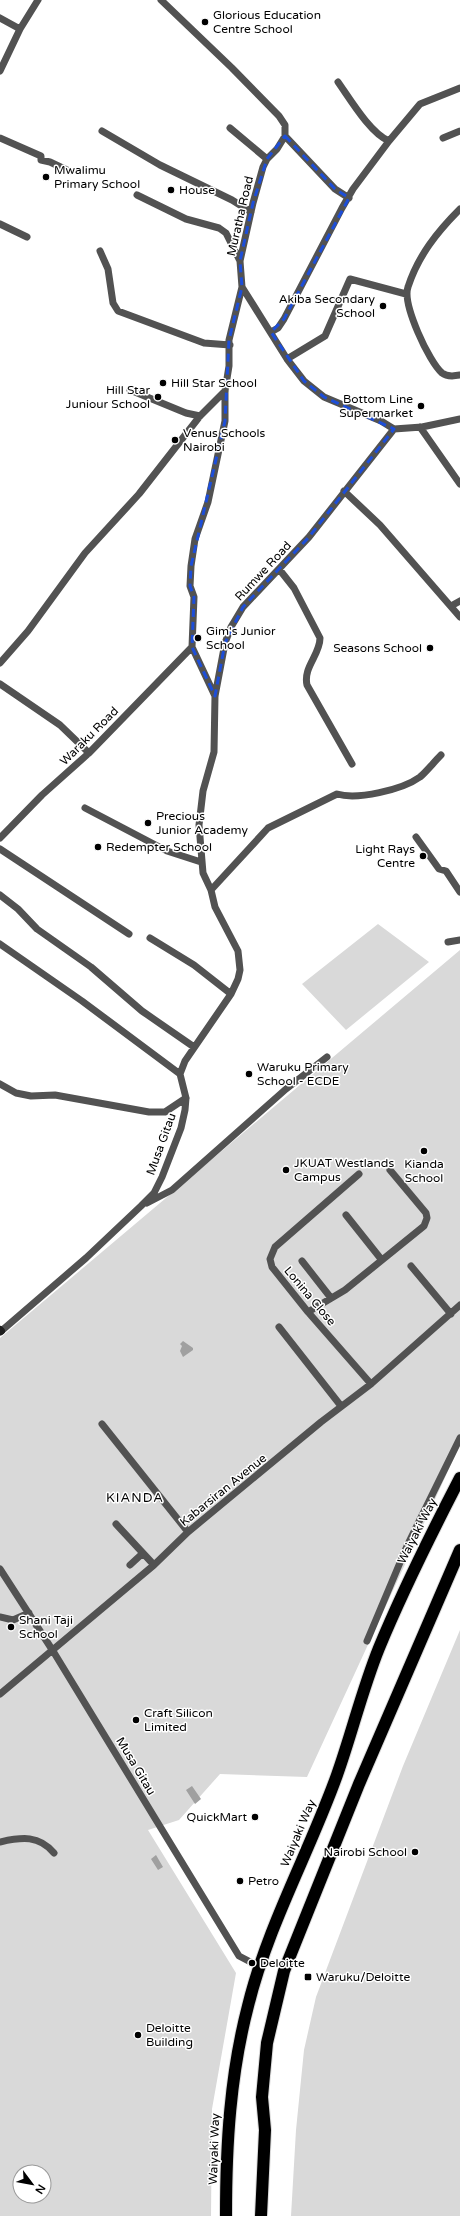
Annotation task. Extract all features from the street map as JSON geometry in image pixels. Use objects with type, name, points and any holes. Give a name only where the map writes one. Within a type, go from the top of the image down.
[{"type":"highway","name":"Waiyaki Way","points":[[226,2216],[228,2111],[248,2006],[260,1967],[273,1930],[337,1774],[357,1708],[379,1649],[416,1564],[460,1478]]},
{"type":"highway","points":[[261,2216],[265,2130],[262,2097],[267,2043],[284,1970],[359,1784],[460,1550]]},
{"type":"street","points":[[0,71],[20,29],[38,0]]},
{"type":"street","points":[[161,0],[227,62],[279,116],[285,125],[285,136],[335,189],[348,198]]},
{"type":"street","points":[[0,18],[20,29]]},
{"type":"street","points":[[338,82],[363,117],[383,138],[389,141]]},
{"type":"street","points":[[271,332],[278,328],[284,319],[348,198],[389,141],[420,104],[460,88]]},
{"type":"street","points":[[230,128],[267,159]]},
{"type":"street","points":[[102,131],[160,165],[232,200],[252,212]]},
{"type":"street","points":[[443,138],[460,131]]},
{"type":"street","name":"Muratha Road","points":[[285,136],[277,149],[267,159],[240,261],[242,287],[287,359],[304,381],[324,397],[381,421],[394,429]]},
{"type":"street","points":[[0,138],[40,156],[40,160],[50,162],[68,171]]},
{"type":"street","points":[[136,195],[186,219],[219,228],[226,234],[240,261]]},
{"type":"street","points":[[460,209],[428,245],[420,258],[406,294],[418,332],[435,364],[443,374],[452,376],[460,375]]},
{"type":"street","points":[[0,224],[26,237]]},
{"type":"street","points":[[100,250],[108,269],[113,303],[118,311],[204,343],[230,345]]},
{"type":"street","points":[[287,359],[325,336],[350,279],[406,294]]},
{"type":"street","points":[[215,696],[192,647],[194,597],[190,586],[190,566],[194,539],[208,502],[216,469],[225,421],[225,391],[230,366],[229,340],[242,287]]},
{"type":"street","points":[[130,390],[186,413],[200,416]]},
{"type":"street","points":[[0,663],[28,631],[85,553],[138,494],[200,416],[225,391]]},
{"type":"street","points":[[394,429],[420,427],[460,419]]},
{"type":"street","points":[[420,427],[460,484]]},
{"type":"street","name":"Rumwe Road","points":[[211,890],[203,873],[199,825],[200,806],[214,752],[215,696],[223,649],[231,627],[243,607],[310,537],[344,491],[394,429]]},
{"type":"street","points":[[344,491],[380,525],[460,617]]},
{"type":"street","points":[[279,569],[294,588],[320,638],[320,646],[307,672],[307,685],[352,764]]},
{"type":"street","points":[[451,606],[460,601]]},
{"type":"street","name":"Waraku Road","points":[[0,838],[42,795],[90,753],[192,647]]},
{"type":"street","points":[[0,684],[60,725],[90,753]]},
{"type":"street","points":[[0,944],[180,1074],[185,1061],[231,994],[238,980],[240,970],[238,951],[215,907],[211,890],[268,828],[337,794],[345,797],[364,795],[409,782],[420,777],[441,755]]},
{"type":"street","points":[[85,808],[167,851],[202,862]]},
{"type":"street","points":[[416,837],[439,868],[446,871],[460,892]]},
{"type":"street","points":[[0,849],[129,934]]},
{"type":"street","points":[[0,895],[18,908],[38,929],[91,967],[142,1011],[194,1047]]},
{"type":"street","points":[[150,938],[194,965],[231,994]]},
{"type":"street","points":[[448,942],[460,940]]},
{"type":"street","points":[[141,1206],[172,1190],[286,1089],[327,1057]]},
{"type":"street","name":"Musa Gitau","points":[[0,1331],[86,1258],[154,1193],[162,1177],[181,1128],[186,1098],[180,1074]]},
{"type":"street","points":[[0,1084],[16,1093],[31,1096],[55,1095],[149,1112],[165,1112],[186,1098]]},
{"type":"street","points":[[308,1312],[345,1290],[381,1259],[424,1226],[427,1218],[423,1208],[390,1170]]},
{"type":"street","name":"Lonina Close","points":[[359,1174],[271,1252],[270,1259],[272,1267],[308,1312],[371,1384]]},
{"type":"street","points":[[346,1215],[381,1259]]},
{"type":"street","points":[[302,1261],[331,1298]]},
{"type":"street","points":[[411,1266],[451,1314]]},
{"type":"street","name":"Kabarsiran Avenue","points":[[0,1694],[53,1651],[154,1564],[188,1532],[341,1406],[371,1384],[460,1305]]},
{"type":"street","points":[[279,1327],[341,1406]]},
{"type":"street","points":[[102,1424],[188,1532]]},
{"type":"street","points":[[367,1641],[407,1546],[460,1438]]},
{"type":"street","points":[[116,1524],[154,1564]]},
{"type":"street","points":[[130,1565],[143,1553]]},
{"type":"street","name":"Musa Gitau","points":[[0,1569],[53,1651],[239,1956],[260,1967]]},
{"type":"street","points":[[0,1617],[13,1620],[28,1614]]},
{"type":"street","points":[[0,1842],[20,1838],[39,1841],[46,1844],[54,1853]]},
{"type":"highlighted area","points":[[285,136],[335,189],[349,198],[284,319],[271,332],[304,381],[324,397],[394,429],[309,537],[243,607],[225,643],[215,696],[192,647],[194,597],[190,586],[191,566],[225,421],[229,340],[242,287],[240,261],[253,203],[267,159]]},
{"type":"shaded area","points":[[378,924],[429,962],[346,1030],[302,984]]},
{"type":"shaded area","points":[[460,950],[460,1445],[307,1777],[220,1774],[179,1820],[148,1830],[236,1973],[212,2109],[211,2216],[0,2216],[0,1338]]},
{"type":"shaded area","points":[[183,1341],[193,1348],[193,1350],[183,1357],[180,1351],[182,1346],[180,1344]]},
{"type":"shaded area","name":"Nairobi School","points":[[460,1630],[460,2216],[291,2216],[296,2130],[304,2050],[316,1997],[403,1766]]},
{"type":"shaded area","points":[[192,1786],[201,1799],[195,1804],[186,1790]]},
{"type":"shaded area","points":[[156,1855],[163,1867],[158,1870],[151,1859]]},
{"type":"place","name":"Glorious Education Centre School","points":[[205,22]]},
{"type":"place","name":"Mwalimu Primary School","points":[[46,177]]},
{"type":"place","name":"House","points":[[171,190]]},
{"type":"place","name":"Akiba Secondary School","points":[[383,306]]},
{"type":"place","name":"Hill Star School","points":[[163,383]]},
{"type":"place","name":"Hill Star Juniour School","points":[[158,397]]},
{"type":"place","name":"Bottom Line Supermarket","points":[[421,406]]},
{"type":"place","name":"Venus Schools Nairobi","points":[[175,440]]},
{"type":"place","name":"Gim's Junior School","points":[[198,638]]},
{"type":"place","name":"Seasons School","points":[[430,648]]},
{"type":"place","name":"Precious Junior Academy","points":[[148,823]]},
{"type":"place","name":"Redempter School","points":[[98,847]]},
{"type":"place","name":"Light Rays Centre","points":[[423,856]]},
{"type":"place","name":"Waruku Primary School - ECDE","points":[[249,1074]]},
{"type":"place","name":"Kianda School","points":[[424,1151]]},
{"type":"place","name":"JKUAT Westlands Campus","points":[[286,1170]]},
{"type":"place","name":"Shani Taji School","points":[[11,1627]]},
{"type":"place","name":"Craft Silicon Limited","points":[[136,1720]]},
{"type":"place","name":"QuickMart","points":[[255,1817]]},
{"type":"place","name":"Nairobi School","points":[[415,1852]]},
{"type":"place","name":"Petro","points":[[240,1881]]},
{"type":"place","name":"Deloitte","points":[[252,1963]]},
{"type":"place","name":"Waruku/Deloitte","points":[[308,1977]]},
{"type":"place","name":"Deloitte Building","points":[[138,2035]]},
{"type":"district","name":"KIANDA","points":[[135,1498]]}]
